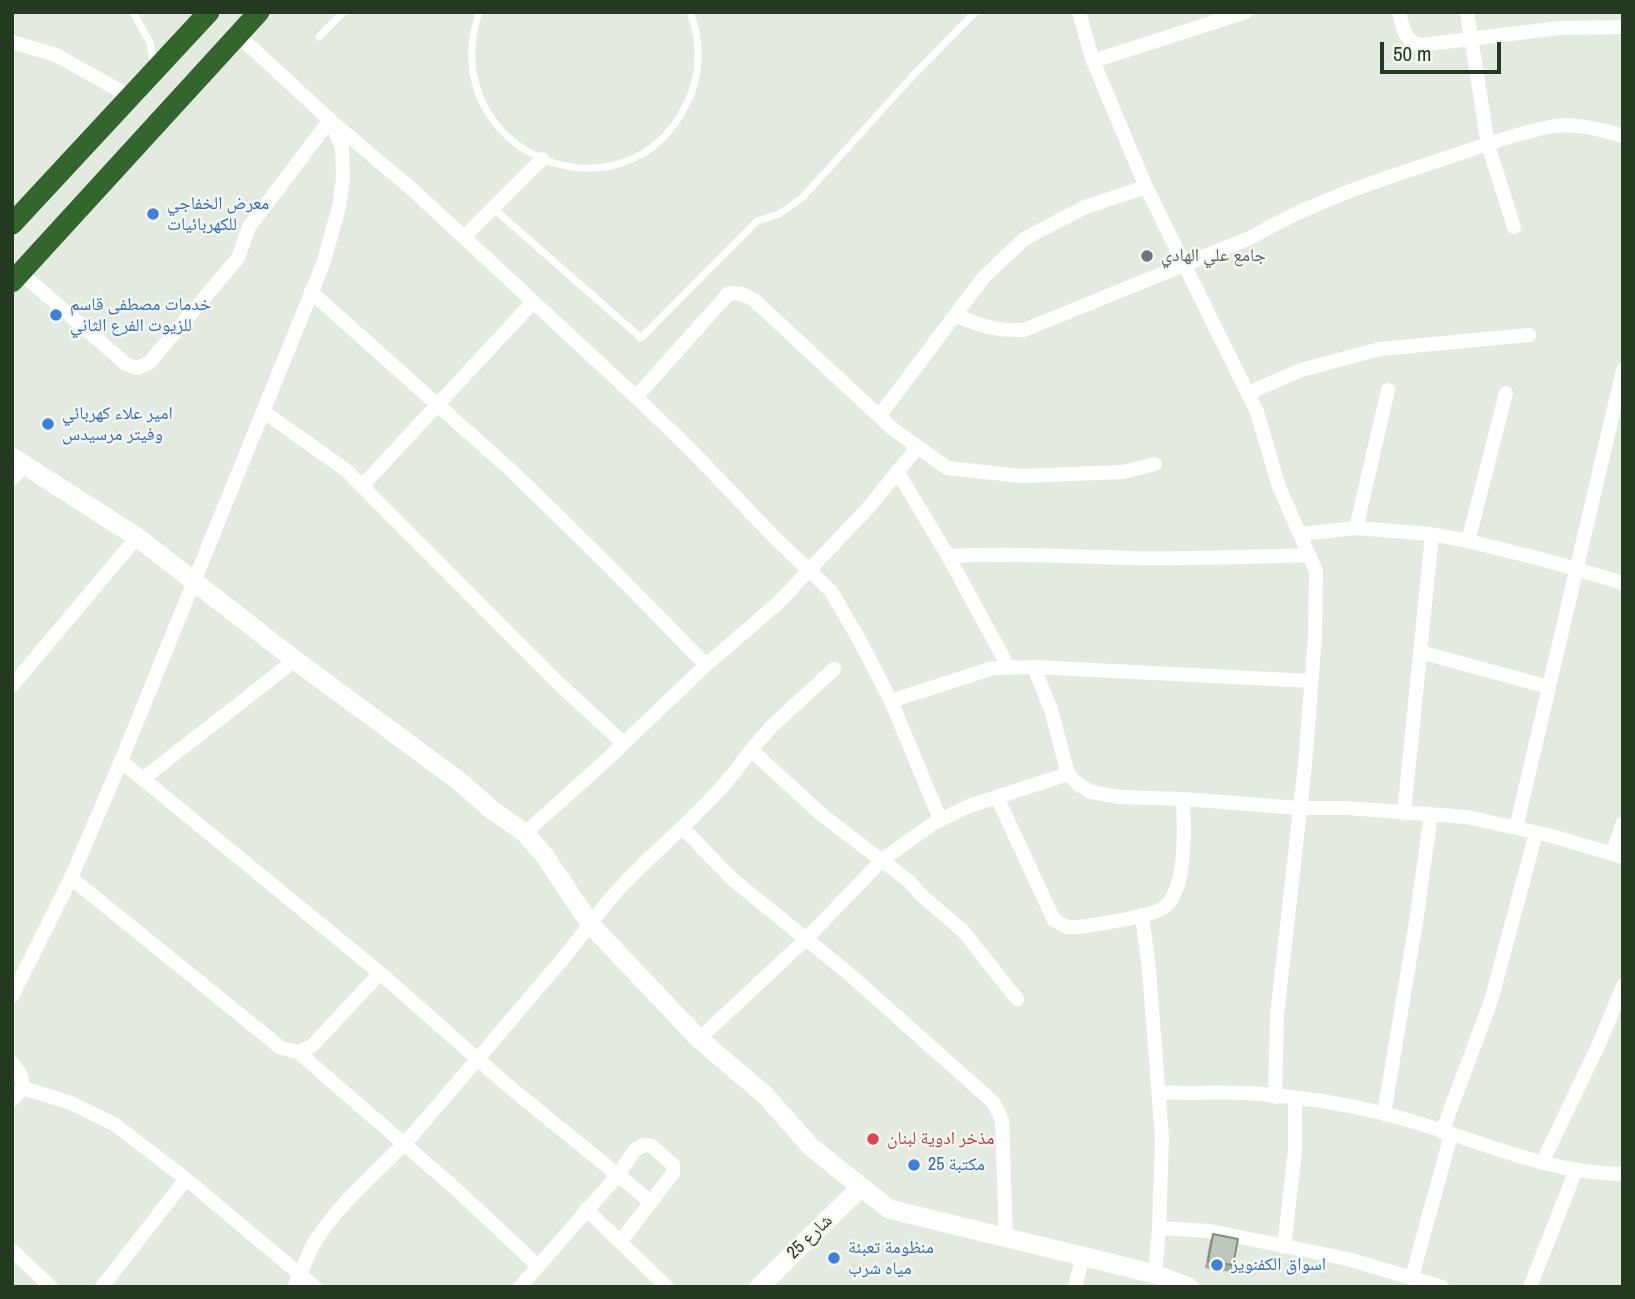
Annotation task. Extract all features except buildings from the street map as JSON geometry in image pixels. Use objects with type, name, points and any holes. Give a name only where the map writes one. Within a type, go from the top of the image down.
[{"type":"highway","points":[[12,224],[209,12]]},
{"type":"highway","points":[[17,277],[259,12]]},
{"type":"street","points":[[1079,12],[1093,61],[1146,187],[1257,412],[1279,487],[1316,571],[1311,681],[1300,807],[1277,1015],[1275,1097]]},
{"type":"street","points":[[1093,61],[1246,12]]},
{"type":"street","points":[[1399,12],[1405,35],[1413,43],[1421,45],[1559,28],[1623,27]]},
{"type":"street","points":[[1467,12],[1488,145],[1514,227]]},
{"type":"street","points":[[238,35],[464,237],[636,397],[691,450],[775,539],[831,591],[891,701],[940,819]]},
{"type":"street","points":[[12,42],[56,55],[131,97]]},
{"type":"street","points":[[17,277],[126,364],[137,368],[149,363],[238,258],[249,228],[330,120]]},
{"type":"street","points":[[12,996],[71,878],[121,761],[311,292],[332,233],[343,179],[342,147],[330,120]]},
{"type":"street","points":[[955,315],[1001,331],[1024,330],[1252,237],[1286,217],[1333,197],[1488,145],[1550,126],[1595,128],[1623,135]]},
{"type":"street","points":[[464,237],[542,159]]},
{"type":"street","points":[[880,415],[983,278],[1024,239],[1085,207],[1146,187]]},
{"type":"street","points":[[311,292],[570,527],[706,665]]},
{"type":"street","points":[[636,397],[729,293],[742,294],[754,300],[917,448],[947,468],[1022,476],[1123,472],[1155,464]]},
{"type":"street","points":[[362,486],[533,302]]},
{"type":"street","points":[[1248,393],[1301,370],[1380,349],[1529,335]]},
{"type":"street","points":[[1516,828],[1623,370]]},
{"type":"street","points":[[1356,528],[1388,390]]},
{"type":"street","points":[[1468,541],[1506,393]]},
{"type":"street","points":[[264,412],[346,470],[555,680],[623,743]]},
{"type":"street","points":[[524,833],[706,665],[778,604],[868,508],[917,448]]},
{"type":"street","points":[[16,467],[137,537],[524,833],[544,855],[592,925],[699,1039],[765,1095],[811,1147],[889,1209],[1083,1255],[1155,1274],[1189,1287]]},
{"type":"street","points":[[897,471],[948,556],[1009,668]]},
{"type":"street","points":[[1301,534],[1356,528],[1468,541],[1623,583]]},
{"type":"street","points":[[1404,813],[1432,536]]},
{"type":"street","points":[[12,686],[137,537]]},
{"type":"street","points":[[948,556],[1034,554],[1128,558],[1235,558],[1309,555]]},
{"type":"street","points":[[1420,652],[1549,687]]},
{"type":"street","points":[[144,778],[295,660]]},
{"type":"street","points":[[891,701],[993,668],[1034,667],[1311,681]]},
{"type":"street","points":[[1034,667],[1051,710],[1068,774],[1091,792],[1120,797],[1467,817],[1617,855],[1623,823]]},
{"type":"street","points":[[297,1281],[322,1234],[341,1209],[403,1145],[477,1060],[592,925],[617,891],[683,828],[740,767],[770,728],[834,669]]},
{"type":"street","points":[[751,750],[822,815],[910,882],[921,895],[964,930],[1017,999]]},
{"type":"street","points":[[121,761],[380,973],[477,1060],[651,1202]]},
{"type":"street","points":[[699,1039],[806,939],[882,860],[940,819],[969,806],[1068,774]]},
{"type":"street","points":[[997,797],[1054,920],[1067,927],[1078,928],[1155,913],[1167,906],[1179,886],[1183,799]]},
{"type":"street","points":[[1384,1114],[1431,814]]},
{"type":"street","points":[[683,828],[732,879],[806,939],[993,1102],[1002,1120],[1006,1238]]},
{"type":"street","points":[[1412,1277],[1446,1133],[1491,1001],[1536,833]]},
{"type":"street","points":[[71,878],[281,1048],[298,1052],[457,1190],[538,1266]]},
{"type":"street","points":[[1142,915],[1149,970],[1161,1138],[1155,1274]]},
{"type":"street","points":[[298,1052],[312,1046],[380,973]]},
{"type":"street","points":[[1542,1163],[1599,1044],[1623,986]]},
{"type":"street","points":[[12,1063],[21,1075],[23,1088]]},
{"type":"street","points":[[12,1100],[23,1088]]},
{"type":"street","points":[[23,1088],[71,1103],[114,1124],[186,1179],[297,1281],[315,1287]]},
{"type":"street","points":[[1158,1093],[1251,1094],[1384,1114],[1542,1163],[1596,1174],[1623,1174]]},
{"type":"street","points":[[1284,1247],[1295,1151],[1295,1099]]},
{"type":"street","points":[[520,1287],[617,1176],[635,1150],[643,1145],[652,1146],[673,1165],[673,1173],[621,1241]]},
{"type":"street","points":[[1530,1287],[1576,1170]]},
{"type":"street","points":[[102,1287],[186,1179]]},
{"type":"street","name":"شارع 25","points":[[759,1287],[861,1187]]},
{"type":"street","points":[[586,1209],[667,1287]]},
{"type":"street","points":[[1159,1228],[1210,1231],[1348,1259],[1442,1287]]},
{"type":"street","points":[[12,1250],[51,1287]]},
{"type":"street","points":[[1074,1287],[1083,1255]]},
{"type":"lane","points":[[133,12],[150,43],[154,71]]},
{"type":"lane","points":[[319,37],[343,12]]},
{"type":"lane","points":[[479,12],[471,44],[472,69],[478,94],[490,116],[519,147],[542,159],[566,166],[600,167],[632,158],[661,139],[682,113],[695,82],[698,48],[690,12]]},
{"type":"lane","points":[[494,209],[640,338],[757,221],[779,214],[802,198],[975,12]]},
{"type":"place","name":"معرض الخفاجي للكهربائيات","points":[[153,214]]},
{"type":"place","name":"جامع علي الهادي","points":[[1147,256]]},
{"type":"place","name":"خدمات مصطفى قاسم للزيوت الفرع الثاني","points":[[56,315]]},
{"type":"place","name":"امير علاء كهربائي وفيتر مرسيدس","points":[[48,424]]},
{"type":"place","name":"مذخر ادوية لبنان","points":[[873,1139]]},
{"type":"place","name":"مكتبة 25","points":[[914,1165]]},
{"type":"place","name":"منظومة تعبئة مياه شرب","points":[[834,1258]]},
{"type":"place","name":"اسواق الكفنويز","points":[[1217,1265]]}]
